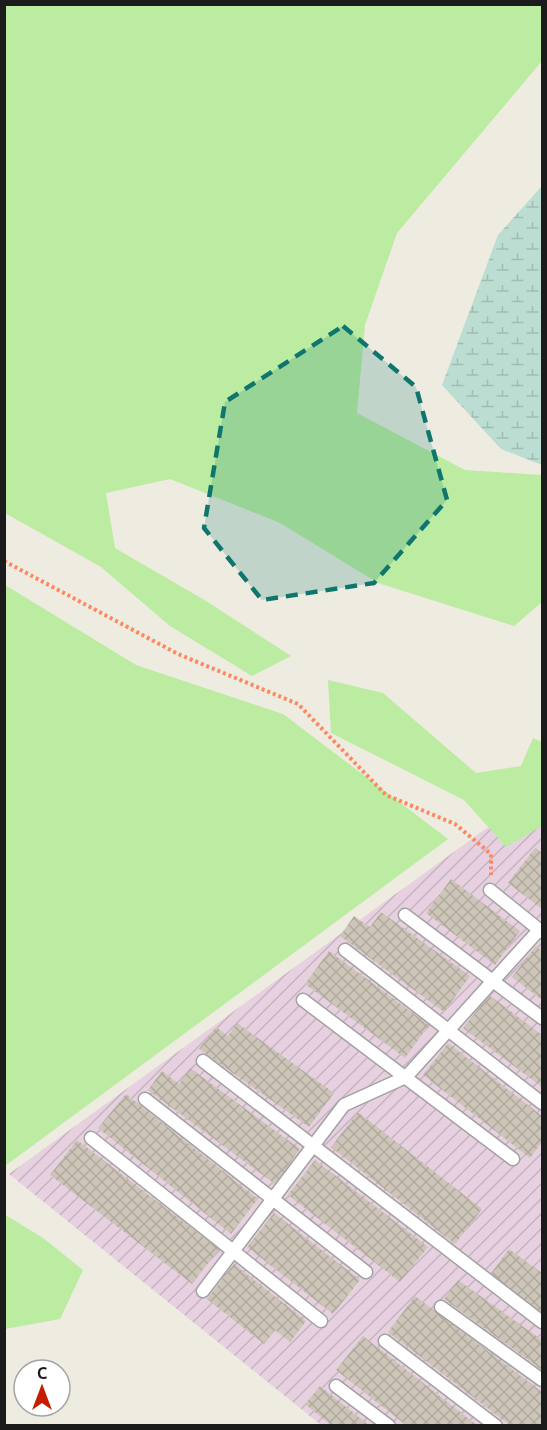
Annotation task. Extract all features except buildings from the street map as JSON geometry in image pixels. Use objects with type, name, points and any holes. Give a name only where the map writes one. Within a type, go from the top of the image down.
[{"type":"lane","points":[[203,1291],[344,1104],[406,1077],[541,931],[490,890]]},
{"type":"lane","points":[[405,915],[543,1018]]},
{"type":"lane","points":[[345,950],[543,1103]]},
{"type":"lane","points":[[303,1000],[513,1159]]},
{"type":"lane","points":[[203,1061],[312,1147],[543,1322]]},
{"type":"lane","points":[[144,1099],[366,1272]]},
{"type":"lane","points":[[91,1138],[321,1321]]},
{"type":"lane","points":[[441,1307],[543,1380]]},
{"type":"lane","points":[[385,1341],[496,1425]]},
{"type":"lane","points":[[336,1386],[389,1425]]},
{"type":"path","points":[[4,561],[178,654],[298,704],[386,795],[455,824],[491,854],[490,890]]},
{"type":"highlighted area","points":[[343,326],[416,387],[447,500],[374,583],[262,600],[204,528],[225,402]]},
{"type":"shaded area","points":[[542,788],[542,1425],[321,1425],[9,1174]]},
{"type":"green space","points":[[5,4],[542,5],[542,61],[397,233],[365,325],[357,413],[465,470],[542,475],[542,602],[514,626],[378,583],[280,523],[170,479],[106,493],[115,548],[206,601],[291,656],[252,676],[170,626],[101,567],[5,513]]},
{"type":"green space","points":[[542,186],[542,465],[501,449],[442,385],[498,235]]},
{"type":"green space","points":[[5,585],[136,665],[283,714],[448,839],[5,1166]]},
{"type":"green space","points":[[328,680],[383,693],[476,773],[521,766],[533,738],[542,742],[542,826],[506,847],[464,800],[331,733]]},
{"type":"green space","points":[[4,1214],[43,1238],[83,1270],[60,1319],[5,1329]]}]
